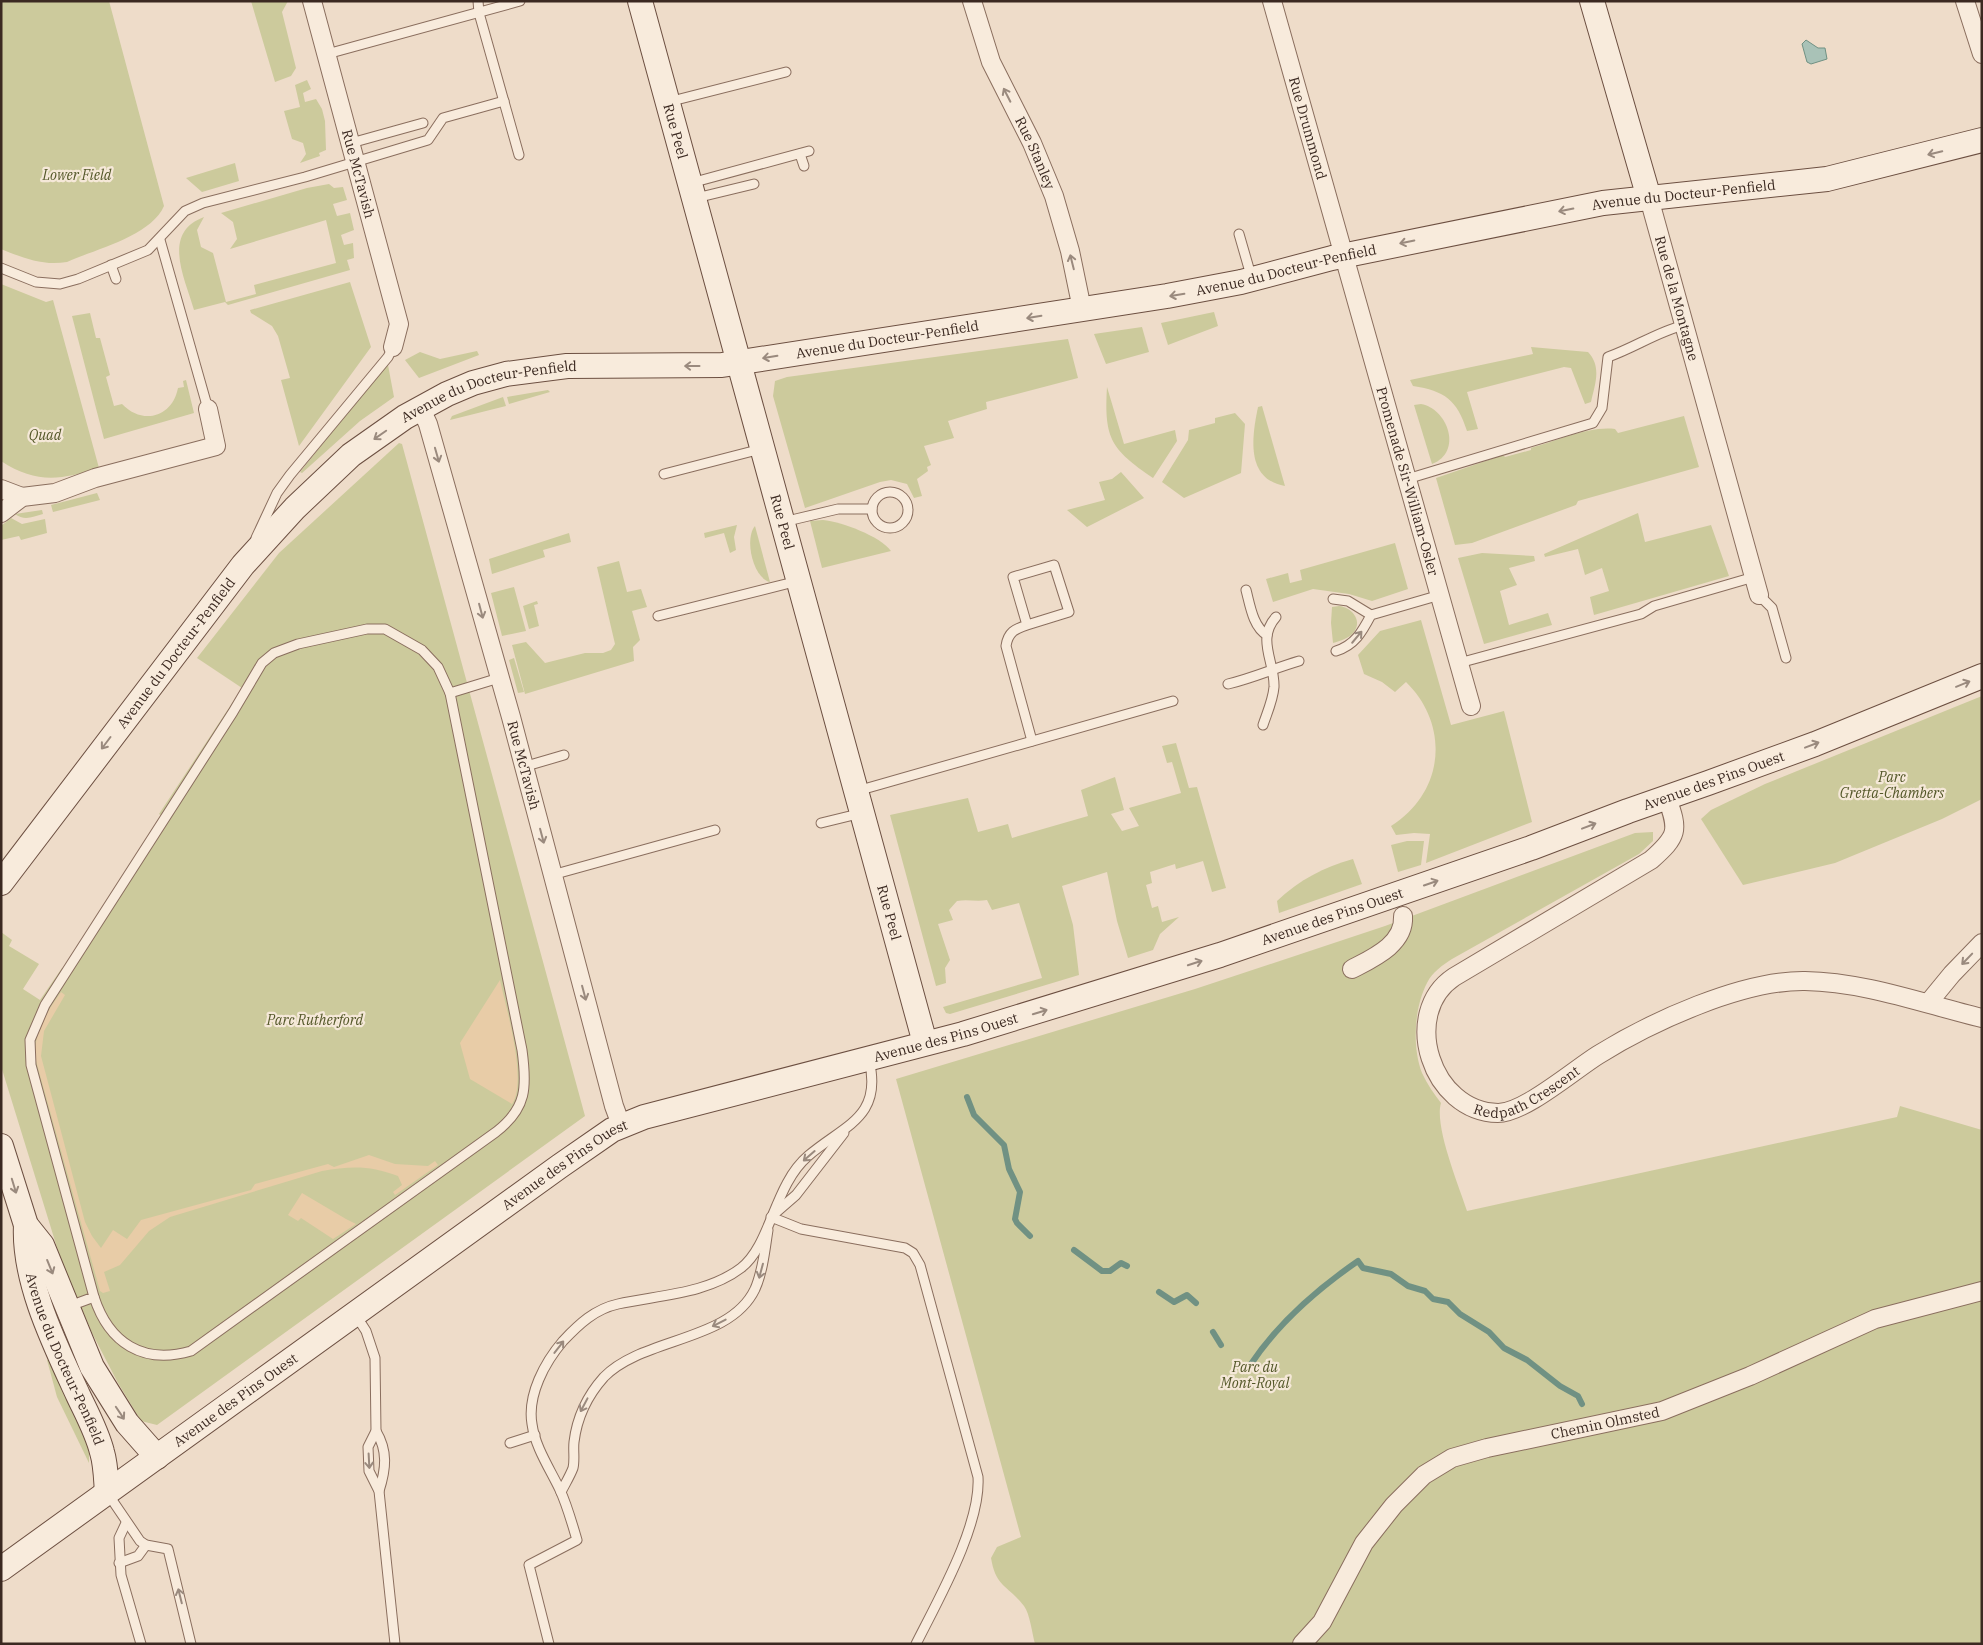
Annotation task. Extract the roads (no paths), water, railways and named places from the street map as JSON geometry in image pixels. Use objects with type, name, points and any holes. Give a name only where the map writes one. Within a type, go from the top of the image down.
[{"type":"main road","name":"Rue Peel","points":[[640,1],[925,1043]]},
{"type":"main road","name":"Rue de la Montagne","points":[[1592,1],[1648,198]]},
{"type":"main road","name":"Avenue du Docteur-Penfield","points":[[1,883],[243,565],[295,508],[351,455],[420,409],[448,394],[473,384],[540,368],[567,366],[704,366],[740,362],[1213,289],[1344,256],[1603,203],[1827,178],[1982,140]]},
{"type":"main road","name":"Avenue des Pins Ouest","points":[[1,1569],[621,1125],[644,1116],[1021,1018],[1220,955],[1526,850],[1815,744],[1982,676]]},
{"type":"main road","name":"Avenue du Docteur-Penfield","points":[[1,1146],[26,1225],[42,1246],[103,1388],[127,1423],[156,1457]]},
{"type":"main road","name":"Avenue du Docteur-Penfield","points":[[26,1225],[25,1245],[40,1301],[54,1342],[98,1439],[104,1460],[107,1493]]},
{"type":"street","name":"Rue McTavish","points":[[312,1],[398,324],[393,346]]},
{"type":"street","name":"Rue Stanley","points":[[972,1],[991,62],[1032,143],[1052,190],[1070,251],[1082,309]]},
{"type":"street","name":"Rue Drummond","points":[[1272,1],[1344,256]]},
{"type":"street","points":[[1965,1],[1982,54]]},
{"type":"street","name":"Rue de la Montagne","points":[[1648,198],[1759,595]]},
{"type":"street","name":"Promenade Sir-William-Osler","points":[[1344,256],[1471,706]]},
{"type":"street","points":[[1,513],[22,498],[56,493],[95,478],[216,446],[208,409]]},
{"type":"street","name":"Rue McTavish","points":[[420,409],[430,434],[499,678],[614,1106],[621,1125]]},
{"type":"street","points":[[1,489],[22,498]]},
{"type":"street","name":"Redpath Crescent","points":[[1667,798],[1676,820],[1674,832],[1669,842],[1651,860],[1454,977],[1435,994],[1427,1032],[1430,1058],[1444,1086],[1458,1099],[1473,1107],[1489,1112],[1511,1111],[1536,1097],[1606,1050],[1658,1022],[1705,1003],[1775,983],[1817,982],[1929,1002],[1982,1018]]},
{"type":"street","points":[[1352,969],[1381,952],[1393,942],[1402,929],[1403,916]]},
{"type":"street","points":[[1929,1002],[1952,974],[1982,943]]},
{"type":"street","name":"Chemin Olmsted","points":[[1302,1644],[1322,1622],[1355,1558],[1379,1524],[1414,1484],[1452,1458],[1496,1446],[1668,1409],[1750,1376],[1875,1319],[1982,1291]]},
{"type":"lane","points":[[478,1],[519,155]]},
{"type":"lane","points":[[326,54],[520,1]]},
{"type":"lane","points":[[668,102],[786,72]]},
{"type":"lane","points":[[1,268],[36,282],[60,284],[148,250],[160,240],[185,211],[202,203],[355,162],[428,140],[443,118],[504,101]]},
{"type":"lane","points":[[351,143],[423,124]]},
{"type":"lane","points":[[692,191],[805,152],[804,166]]},
{"type":"lane","points":[[692,191],[754,184]]},
{"type":"lane","points":[[1239,234],[1252,279]]},
{"type":"lane","points":[[160,240],[208,409]]},
{"type":"lane","points":[[111,264],[116,279]]},
{"type":"lane","points":[[1407,479],[1593,423],[1598,416],[1603,402],[1608,357],[1625,352],[1665,330],[1684,324]]},
{"type":"lane","points":[[243,565],[280,489],[388,357],[393,346]]},
{"type":"lane","points":[[664,474],[763,448]]},
{"type":"lane","points":[[889,492],[903,497],[908,511],[902,524],[891,528],[877,523],[872,509],[876,498],[889,492]]},
{"type":"lane","points":[[782,522],[838,508],[872,509]]},
{"type":"lane","points":[[1027,625],[1013,577],[1054,565],[1068,612],[1027,625],[1014,629],[1009,635],[1006,646],[1032,741]]},
{"type":"lane","points":[[1459,663],[1641,614],[1654,606],[1754,577]]},
{"type":"lane","points":[[658,616],[799,581]]},
{"type":"lane","points":[[1246,590],[1256,623],[1262,632],[1267,635]]},
{"type":"lane","points":[[1336,651],[1347,647],[1357,639],[1371,615],[1440,595]]},
{"type":"lane","points":[[1759,595],[1772,608],[1786,658]]},
{"type":"lane","points":[[1333,599],[1348,601],[1371,615]]},
{"type":"lane","points":[[1263,725],[1273,693],[1267,635],[1270,625],[1276,617]]},
{"type":"lane","points":[[367,629],[385,629],[422,650],[438,667],[450,693],[522,1050],[525,1086],[516,1113],[496,1132],[191,1352],[159,1357],[137,1351],[119,1339],[108,1328],[100,1316],[94,1297],[31,1065],[30,1040],[45,1005],[212,745],[262,663],[274,652],[298,644],[367,629]]},
{"type":"lane","points":[[1228,684],[1252,678],[1271,668],[1299,661]]},
{"type":"lane","points":[[450,693],[499,678]]},
{"type":"lane","points":[[820,822],[860,802],[1032,741],[1173,700]]},
{"type":"lane","points":[[523,767],[564,755]]},
{"type":"lane","points":[[552,875],[715,830]]},
{"type":"lane","points":[[561,1492],[573,1468],[579,1418],[592,1393],[608,1374],[628,1360],[710,1327],[740,1308],[750,1297],[758,1282],[770,1217],[796,1195],[851,1125],[865,1111],[871,1097],[872,1078],[869,1058]]},
{"type":"lane","points":[[549,1644],[529,1565],[577,1540],[561,1492],[535,1434],[531,1416],[539,1380],[553,1355],[576,1327],[609,1306],[690,1290],[727,1276],[741,1268],[751,1258],[796,1168],[808,1156],[851,1125]]},
{"type":"lane","points":[[770,1217],[801,1229],[898,1246],[910,1250],[920,1265],[978,1477],[978,1487],[976,1506],[968,1533],[916,1644]]},
{"type":"lane","points":[[67,1307],[94,1297]]},
{"type":"lane","points":[[355,1314],[366,1331],[375,1358],[376,1431],[368,1447],[369,1471],[379,1491],[395,1644]]},
{"type":"lane","points":[[376,1431],[384,1444],[386,1471],[379,1491]]},
{"type":"lane","points":[[510,1443],[535,1434]]},
{"type":"lane","points":[[107,1493],[136,1538],[146,1545],[168,1549],[191,1644]]},
{"type":"lane","points":[[126,1523],[119,1538],[119,1563],[141,1644]]},
{"type":"lane","points":[[119,1563],[138,1556],[146,1545]]},
{"type":"waterway","points":[[967,1097],[974,1115],[1004,1145],[1009,1169],[1020,1192],[1015,1219],[1030,1236]]},
{"type":"waterway","points":[[1074,1250],[1102,1271],[1110,1271],[1121,1263],[1127,1266]]},
{"type":"waterway","points":[[1251,1364],[1274,1334],[1299,1308],[1358,1261],[1363,1268],[1391,1274],[1408,1286],[1425,1291],[1433,1299],[1448,1302],[1460,1314],[1489,1332],[1504,1348],[1527,1360],[1560,1386],[1578,1396],[1582,1404]]},
{"type":"waterway","points":[[1159,1292],[1174,1302],[1187,1295],[1196,1303]]},
{"type":"waterway","points":[[1213,1332],[1221,1345]]},
{"type":"park label","name":"Lower Field","points":[[77,175]]},
{"type":"park label","name":"Quad","points":[[45,435]]},
{"type":"park label","name":"Parc Gretta-Chambers","points":[[1892,786]]},
{"type":"park label","name":"Parc Rutherford","points":[[315,1020]]},
{"type":"park label","name":"Parc du Mont-Royal","points":[[1255,1375]]}]
